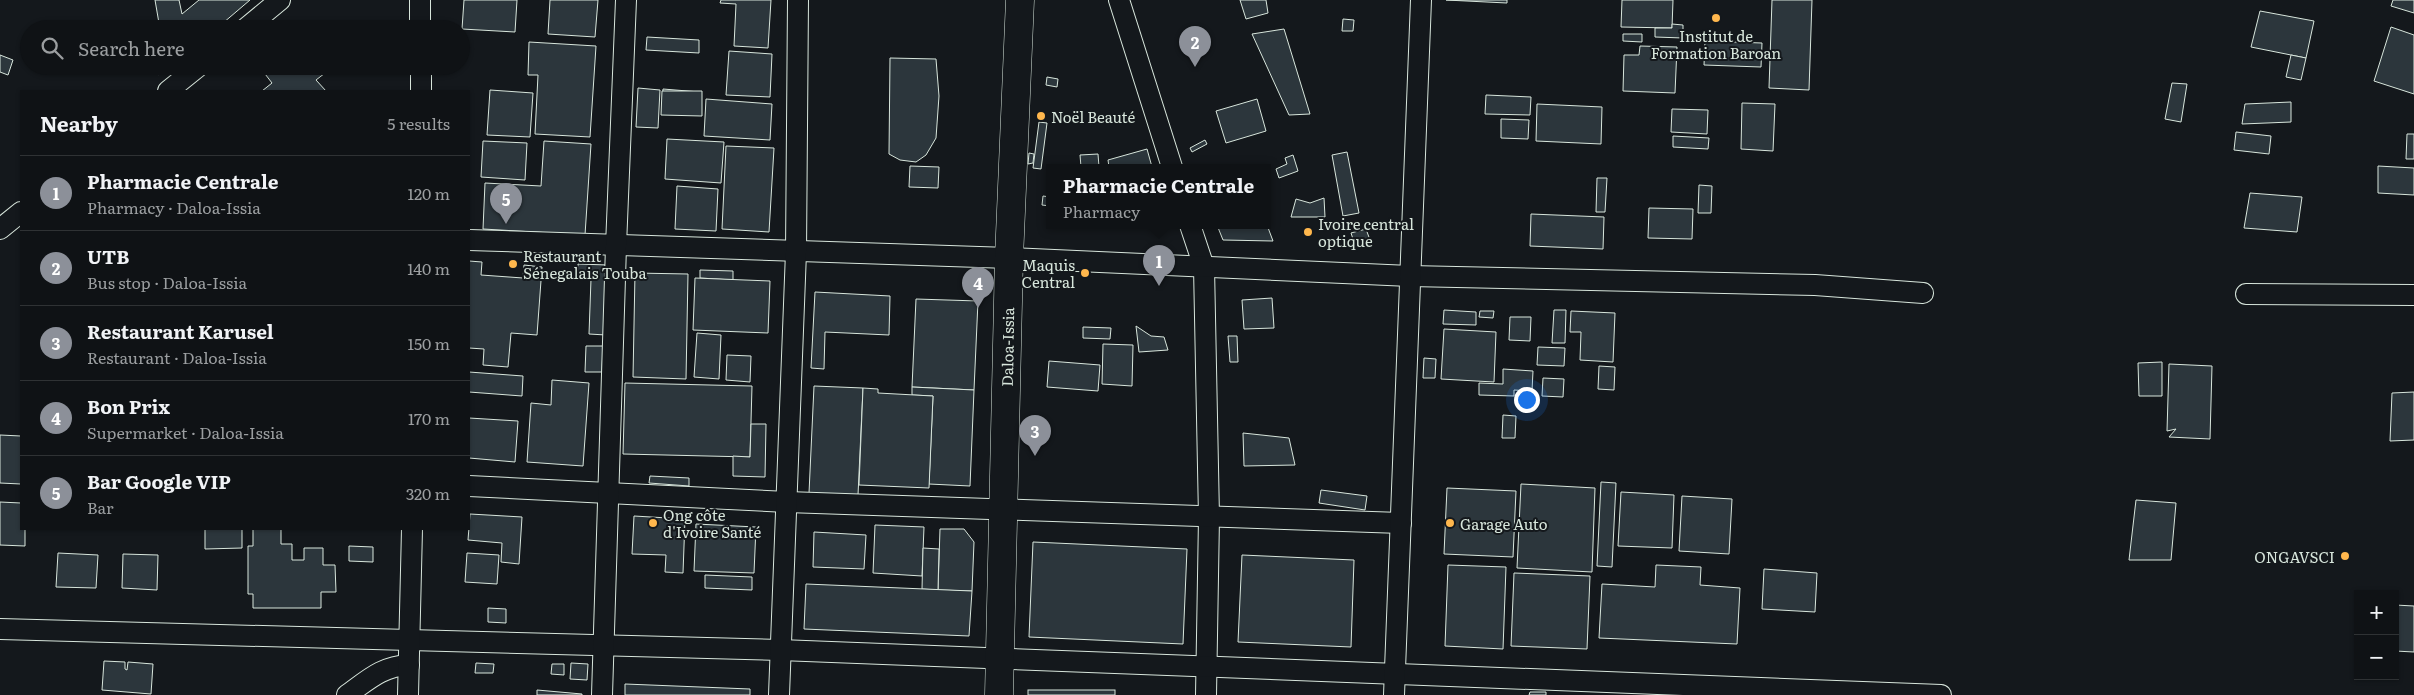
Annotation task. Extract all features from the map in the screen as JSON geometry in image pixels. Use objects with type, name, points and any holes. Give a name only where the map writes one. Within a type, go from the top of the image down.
[{"type":"main road","name":"Daloa-Issia","points":[[999,695],[1009,258],[1020,0]]},
{"type":"street","points":[[256,20],[280,0]]},
{"type":"street","points":[[420,0],[420,20]]},
{"type":"street","points":[[602,695],[610,493],[616,246],[626,0]]},
{"type":"street","points":[[779,695],[796,252],[798,0]]},
{"type":"street","points":[[1119,0],[1171,164]]},
{"type":"street","points":[[1394,695],[1422,0]]},
{"type":"street","points":[[169,90],[188,75]]},
{"type":"street","points":[[420,75],[421,90]]},
{"type":"street","points":[[8,227],[20,213]]},
{"type":"street","points":[[1191,229],[1204,267],[1209,517],[1206,695]]},
{"type":"street","points":[[470,240],[1009,258],[1410,276],[1815,285],[1923,293]]},
{"type":"street","points":[[2246,294],[2414,295]]},
{"type":"street","points":[[470,486],[787,502],[1401,523]]},
{"type":"street","points":[[408,695],[412,530]]},
{"type":"street","points":[[0,629],[604,644],[1941,695]]},
{"type":"street","points":[[347,695],[381,671],[394,666],[409,665]]},
{"type":"building","points":[[155,0],[179,0],[182,14],[199,0],[250,0],[227,20],[158,20]]},
{"type":"building","points":[[464,0],[517,0],[515,32],[470,29],[470,20],[463,20]]},
{"type":"building","points":[[550,0],[598,0],[595,37],[548,34]]},
{"type":"building","points":[[721,0],[771,0],[768,48],[734,46],[736,4],[720,3]]},
{"type":"building","points":[[1240,0],[1266,0],[1268,13],[1246,19]]},
{"type":"building","points":[[1446,0],[1507,0],[1507,3]]},
{"type":"building","points":[[1622,0],[1673,0],[1672,28],[1621,27]]},
{"type":"building","points":[[1772,0],[1812,0],[1809,90],[1769,88]]},
{"type":"building","points":[[2393,0],[2414,0],[2414,13],[2391,6]]},
{"type":"building","points":[[2260,11],[2314,21],[2306,58],[2251,47]]},
{"type":"building","points":[[1343,19],[1354,20],[1353,31],[1342,31]]},
{"type":"building","points":[[1672,24],[1683,25],[1683,38],[1655,37],[1655,28],[1672,28]]},
{"type":"building","points":[[2391,27],[2414,35],[2414,94],[2374,81]]},
{"type":"building","points":[[1284,29],[1310,114],[1289,115],[1252,34]]},
{"type":"building","points":[[1623,34],[1642,34],[1642,42],[1623,41]]},
{"type":"building","points":[[647,37],[699,40],[699,53],[646,50]]},
{"type":"building","points":[[1705,41],[1762,43],[1761,67],[1704,65]]},
{"type":"building","points":[[529,42],[596,46],[590,137],[535,134],[538,75],[528,75]]},
{"type":"building","points":[[1640,46],[1677,47],[1675,93],[1623,91],[1624,55],[1639,55]]},
{"type":"building","points":[[729,51],[772,54],[770,97],[726,95]]},
{"type":"building","points":[[0,55],[13,60],[8,75],[0,72]]},
{"type":"building","points":[[2291,55],[2306,58],[2301,80],[2286,77]]},
{"type":"building","points":[[890,58],[936,59],[939,96],[936,138],[926,155],[916,162],[900,160],[889,154]]},
{"type":"building","points":[[266,75],[322,75],[316,80],[325,90],[263,90],[272,83]]},
{"type":"building","points":[[1047,77],[1058,79],[1057,87],[1046,85]]},
{"type":"building","points":[[2172,83],[2187,84],[2181,122],[2165,119]]},
{"type":"building","points":[[638,88],[660,90],[658,128],[636,127]]},
{"type":"building","points":[[663,89],[700,92],[699,115],[662,112]]},
{"type":"building","points":[[490,90],[533,93],[530,137],[487,135]]},
{"type":"building","points":[[662,91],[702,91],[702,116],[661,115]]},
{"type":"building","points":[[1486,95],[1531,97],[1530,115],[1485,114]]},
{"type":"building","points":[[706,99],[772,104],[770,140],[704,136]]},
{"type":"building","points":[[1257,99],[1266,131],[1226,143],[1216,111]]},
{"type":"building","points":[[2291,102],[2291,122],[2242,124],[2245,104]]},
{"type":"building","points":[[1742,103],[1775,104],[1773,151],[1741,149]]},
{"type":"building","points":[[1537,104],[1602,107],[1601,144],[1536,141]]},
{"type":"building","points":[[1672,109],[1708,110],[1707,134],[1671,132]]},
{"type":"building","points":[[1501,119],[1529,120],[1528,139],[1501,138]]},
{"type":"building","points":[[1039,122],[1047,123],[1041,169],[1033,168]]},
{"type":"building","points":[[2236,132],[2271,136],[2269,154],[2234,150]]},
{"type":"building","points":[[2407,134],[2414,134],[2414,159],[2406,159]]},
{"type":"building","points":[[1673,136],[1709,138],[1708,149],[1673,147]]},
{"type":"building","points":[[667,139],[724,142],[721,183],[665,179]]},
{"type":"building","points":[[1205,140],[1207,144],[1192,152],[1190,148]]},
{"type":"building","points":[[483,141],[527,143],[525,180],[481,177]]},
{"type":"building","points":[[544,141],[591,144],[585,235],[483,229],[485,183],[541,186]]},
{"type":"building","points":[[726,146],[774,148],[769,232],[722,229]]},
{"type":"building","points":[[1147,149],[1151,164],[1109,164],[1108,160]]},
{"type":"building","points":[[1347,152],[1359,213],[1343,216],[1332,155]]},
{"type":"building","points":[[1029,153],[1034,154],[1033,163],[1028,164]]},
{"type":"building","points":[[1098,154],[1099,164],[1081,164],[1080,155]]},
{"type":"building","points":[[1293,155],[1298,171],[1279,178],[1276,169],[1287,164],[1285,158]]},
{"type":"building","points":[[910,166],[939,167],[938,188],[909,187]]},
{"type":"building","points":[[2378,166],[2414,168],[2414,195],[2378,193]]},
{"type":"building","points":[[1597,178],[1607,178],[1605,212],[1596,212]]},
{"type":"building","points":[[1699,185],[1712,186],[1711,213],[1698,213]]},
{"type":"building","points":[[677,186],[718,189],[716,231],[675,229]]},
{"type":"building","points":[[2250,193],[2302,197],[2297,232],[2244,228]]},
{"type":"building","points":[[1043,196],[1046,196],[1046,206],[1042,205]]},
{"type":"building","points":[[1324,198],[1325,217],[1291,217],[1296,199],[1310,203]]},
{"type":"building","points":[[1649,208],[1693,209],[1692,239],[1648,238]]},
{"type":"building","points":[[1531,214],[1604,217],[1603,249],[1530,246]]},
{"type":"building","points":[[1219,229],[1268,229],[1273,241],[1223,240]]},
{"type":"building","points":[[1366,229],[1370,240],[1355,245],[1351,233]]},
{"type":"building","points":[[470,261],[482,262],[481,275],[523,278],[524,265],[542,267],[537,335],[511,333],[508,367],[483,365],[484,349],[470,348]]},
{"type":"building","points":[[578,264],[608,265],[606,335],[589,334],[591,279],[578,278]]},
{"type":"building","points":[[700,270],[733,271],[733,280],[700,278]]},
{"type":"building","points":[[635,273],[688,274],[686,379],[633,377]]},
{"type":"building","points":[[695,278],[770,281],[768,333],[693,330]]},
{"type":"building","points":[[815,292],[890,296],[889,335],[825,332],[824,369],[811,368]]},
{"type":"building","points":[[1272,298],[1274,328],[1244,329],[1242,300]]},
{"type":"building","points":[[916,299],[978,301],[974,390],[912,387]]},
{"type":"building","points":[[1444,310],[1476,312],[1476,325],[1443,324]]},
{"type":"building","points":[[1554,310],[1566,310],[1565,343],[1552,343]]},
{"type":"building","points":[[1480,311],[1494,311],[1493,318],[1479,317]]},
{"type":"building","points":[[1571,311],[1615,313],[1613,362],[1580,360],[1581,332],[1570,332]]},
{"type":"building","points":[[1510,317],[1531,317],[1530,341],[1509,340]]},
{"type":"building","points":[[1136,326],[1151,336],[1164,337],[1168,350],[1139,352]]},
{"type":"building","points":[[1083,327],[1111,328],[1110,339],[1083,338]]},
{"type":"building","points":[[1444,329],[1496,332],[1494,382],[1441,379]]},
{"type":"building","points":[[697,333],[721,335],[719,379],[694,377]]},
{"type":"building","points":[[1228,336],[1237,336],[1238,362],[1230,362]]},
{"type":"building","points":[[1103,344],[1133,345],[1132,386],[1102,384]]},
{"type":"building","points":[[586,346],[603,346],[602,372],[585,372]]},
{"type":"building","points":[[1538,347],[1565,348],[1564,366],[1537,365]]},
{"type":"building","points":[[727,355],[751,356],[750,382],[726,380]]},
{"type":"building","points":[[1424,358],[1436,359],[1435,378],[1423,378]]},
{"type":"building","points":[[1049,361],[1100,365],[1098,391],[1047,387]]},
{"type":"building","points":[[2162,362],[2162,396],[2139,396],[2138,363]]},
{"type":"building","points":[[2169,364],[2212,366],[2210,439],[2169,437],[2176,429],[2167,431]]},
{"type":"building","points":[[1599,366],[1615,367],[1614,390],[1598,389]]},
{"type":"building","points":[[1503,369],[1533,371],[1532,391],[1514,390],[1514,396],[1479,395],[1479,383],[1503,384]]},
{"type":"building","points":[[470,372],[523,376],[522,396],[470,392]]},
{"type":"building","points":[[1543,378],[1564,379],[1563,397],[1542,396]]},
{"type":"building","points":[[552,380],[589,383],[583,466],[527,462],[531,403],[551,405]]},
{"type":"building","points":[[625,383],[752,386],[750,457],[623,454]]},
{"type":"building","points":[[814,386],[863,388],[858,495],[809,493]]},
{"type":"building","points":[[912,387],[974,390],[970,486],[929,484],[933,396],[912,395]]},
{"type":"building","points":[[863,388],[878,389],[878,393],[933,396],[929,488],[859,485]]},
{"type":"building","points":[[2414,392],[2414,440],[2390,441],[2392,393]]},
{"type":"building","points":[[1503,415],[1516,416],[1515,438],[1502,438]]},
{"type":"building","points":[[470,418],[518,421],[515,462],[470,458]]},
{"type":"building","points":[[751,424],[766,424],[765,477],[733,476],[733,456],[750,457]]},
{"type":"building","points":[[1243,433],[1289,438],[1295,465],[1244,466]]},
{"type":"building","points":[[0,435],[20,436],[20,484],[0,483]]},
{"type":"building","points":[[650,476],[689,478],[689,486],[649,483]]},
{"type":"building","points":[[1601,482],[1616,483],[1612,567],[1597,566]]},
{"type":"building","points":[[1521,484],[1595,488],[1592,572],[1517,568]]},
{"type":"building","points":[[1447,488],[1516,491],[1513,557],[1444,554]]},
{"type":"building","points":[[1321,490],[1367,496],[1365,510],[1319,503]]},
{"type":"building","points":[[1621,492],[1674,495],[1672,548],[1618,546]]},
{"type":"building","points":[[1682,496],[1732,499],[1729,554],[1679,551]]},
{"type":"building","points":[[2136,500],[2176,503],[2171,560],[2129,560]]},
{"type":"building","points":[[0,502],[20,503],[20,530],[25,530],[25,546],[0,545]]},
{"type":"building","points":[[470,514],[522,517],[519,564],[501,562],[502,543],[468,540]]},
{"type":"building","points":[[634,516],[685,519],[683,573],[665,572],[666,555],[632,554]]},
{"type":"building","points":[[696,524],[756,527],[754,573],[694,571]]},
{"type":"building","points":[[875,525],[924,527],[922,576],[873,573]]},
{"type":"building","points":[[940,529],[964,529],[974,542],[972,591],[938,590]]},
{"type":"building","points":[[205,530],[242,530],[242,548],[205,549]]},
{"type":"building","points":[[253,530],[281,530],[281,544],[292,544],[292,560],[304,560],[304,548],[323,548],[323,565],[335,565],[336,592],[321,592],[321,608],[253,608],[253,594],[248,594],[248,546],[253,546]]},
{"type":"building","points":[[814,532],[866,535],[864,569],[813,567]]},
{"type":"building","points":[[1033,542],[1187,549],[1183,644],[1029,637]]},
{"type":"building","points":[[349,546],[373,547],[373,562],[349,561]]},
{"type":"building","points":[[923,548],[939,549],[938,590],[922,589]]},
{"type":"building","points":[[58,553],[98,555],[96,588],[56,587]]},
{"type":"building","points":[[467,553],[499,555],[497,584],[465,582]]},
{"type":"building","points":[[123,554],[158,555],[157,590],[122,588]]},
{"type":"building","points":[[1242,555],[1354,560],[1351,647],[1238,642]]},
{"type":"building","points":[[1448,565],[1506,567],[1503,649],[1445,646]]},
{"type":"building","points":[[1656,565],[1701,567],[1700,585],[1740,588],[1737,644],[1599,638],[1602,584],[1655,587]]},
{"type":"building","points":[[1764,569],[1817,573],[1815,612],[1762,609]]},
{"type":"building","points":[[1514,573],[1590,576],[1587,649],[1511,646]]},
{"type":"building","points":[[705,575],[752,577],[752,590],[705,588]]},
{"type":"building","points":[[806,584],[972,591],[969,636],[804,629]]},
{"type":"building","points":[[2399,605],[2414,606],[2414,652],[2399,651]]},
{"type":"building","points":[[488,608],[506,609],[506,623],[488,622]]},
{"type":"building","points":[[104,661],[125,662],[125,669],[127,670],[128,662],[153,664],[151,694],[102,690]]},
{"type":"building","points":[[476,663],[494,664],[493,673],[475,673]]},
{"type":"building","points":[[571,663],[588,664],[587,680],[570,679]]},
{"type":"building","points":[[552,664],[564,664],[564,675],[551,674]]},
{"type":"building","points":[[625,684],[750,689],[750,695],[625,695]]},
{"type":"building","points":[[537,690],[582,694],[582,695],[537,695]]},
{"type":"building","points":[[1028,690],[1115,690],[1115,695],[1028,695]]},
{"type":"building","points":[[1530,692],[1546,692],[1546,695],[1529,695]]},
{"type":"place","name":"Institut de Formation Baroan","points":[[1716,18]]},
{"type":"place","name":"UTB","points":[[1195,67]]},
{"type":"place","name":"Noël Beauté","points":[[1041,116]]},
{"type":"place","name":"Bar Google VIP","points":[[506,224]]},
{"type":"place","name":"Ivoire central optique","points":[[1308,232]]},
{"type":"place","name":"Restaurant Sénegalais Touba","points":[[513,264]]},
{"type":"place","name":"Maquis Central","points":[[1085,273]]},
{"type":"place","name":"Pharmacie Centrale","points":[[1159,286]]},
{"type":"place","name":"Bon Prix","points":[[978,308]]},
{"type":"place","name":"Restaurant Karusel","points":[[1035,456]]},
{"type":"place","name":"Ong côte d'Ivoire Santé","points":[[653,523]]},
{"type":"place","name":"Garage Auto","points":[[1450,523]]},
{"type":"place","name":"ONGAVSCI","points":[[2345,556]]}]
